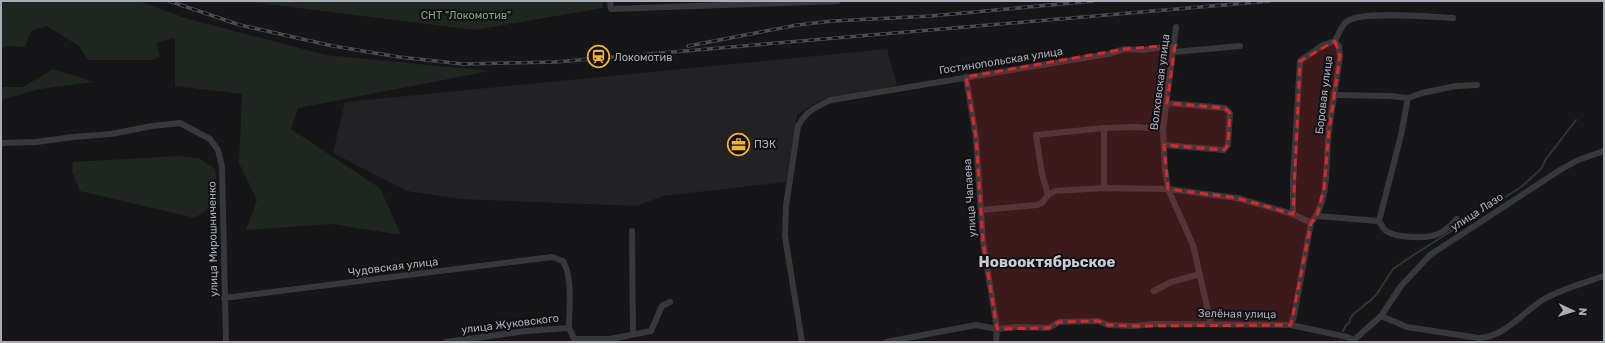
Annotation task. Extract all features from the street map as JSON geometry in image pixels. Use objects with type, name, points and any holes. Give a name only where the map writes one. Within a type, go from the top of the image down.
[{"type":"street","points":[[610,1],[612,9],[838,1]]},
{"type":"street","points":[[1335,41],[1345,22],[1352,18],[1383,15],[1453,18]]},
{"type":"street","name":"Волховская улица","points":[[1176,27],[1163,129],[1165,169],[1168,189],[1193,245],[1211,324]]},
{"type":"street","name":"Боровая улица","points":[[1293,214],[1293,172],[1300,61],[1323,45],[1335,41],[1339,46],[1340,56],[1329,131],[1324,189],[1317,216],[1311,223]]},
{"type":"street","name":"Гостинопольская улица","points":[[802,342],[785,236],[786,206],[798,126],[802,119],[810,111],[831,100],[1108,54],[1125,49],[1143,50],[1175,44]]},
{"type":"street","points":[[1174,52],[1240,46]]},
{"type":"street","name":"улица Чапаева","points":[[966,77],[976,138],[983,242],[997,329],[996,342]]},
{"type":"street","points":[[1335,95],[1392,96],[1408,98],[1456,86],[1477,85]]},
{"type":"street","points":[[1378,221],[1401,135],[1408,98]]},
{"type":"street","points":[[1164,146],[1224,150],[1228,145],[1230,113],[1225,108],[1167,103]]},
{"type":"street","name":"улица Мирошниченко","points":[[1,143],[36,142],[73,136],[111,134],[152,126],[180,123],[210,139],[218,150],[222,167],[226,342]]},
{"type":"street","points":[[1048,195],[1042,174],[1036,136],[1104,128],[1135,127],[1163,129]]},
{"type":"street","points":[[1104,128],[1104,188]]},
{"type":"street","name":"улица Лазо","points":[[1381,316],[1401,286],[1430,255],[1560,170],[1578,160],[1604,151]]},
{"type":"street","points":[[981,210],[1037,205],[1042,203],[1048,195],[1055,191],[1104,188],[1168,189],[1237,198],[1293,214],[1311,223],[1294,316],[1291,325]]},
{"type":"street","points":[[1317,216],[1378,221],[1385,230],[1396,236],[1427,237],[1437,235],[1448,229],[1457,219]]},
{"type":"street","points":[[632,231],[633,334]]},
{"type":"street","name":"Чудовская улица","points":[[224,298],[552,257],[563,261],[567,267],[569,280],[569,328]]},
{"type":"street","points":[[1154,291],[1171,282],[1200,274]]},
{"type":"street","points":[[1381,316],[1407,327],[1479,338],[1490,338],[1544,299],[1564,290],[1604,276]]},
{"type":"street","name":"улица Жуковского","points":[[446,342],[526,331],[569,328],[574,341],[610,339],[651,331],[662,306],[670,302]]},
{"type":"street","name":"Зелёная улица","points":[[886,342],[976,325],[997,329],[1017,327],[1049,328],[1059,322],[1098,321],[1108,325],[1134,326],[1153,324],[1291,325],[1347,336],[1355,341],[1381,316]]},
{"type":"highlighted area","points":[[1335,41],[1340,56],[1329,131],[1324,189],[1317,216],[1311,223],[1291,325],[1134,326],[1108,325],[1098,321],[1059,322],[1049,328],[997,329],[983,242],[976,138],[966,77],[1125,49],[1175,45],[1167,103],[1225,108],[1230,113],[1228,145],[1224,150],[1164,145],[1168,189],[1237,198],[1293,214],[1300,61]]},
{"type":"shaded area","points":[[887,49],[897,85],[819,101],[797,115],[786,182],[663,196],[637,206],[460,199],[407,191],[333,153],[345,102]]},
{"type":"green space","points":[[1,1],[139,1],[185,18],[326,55],[490,71],[298,108],[291,129],[380,188],[401,235],[332,224],[246,230],[257,200],[239,163],[242,94],[175,86],[175,38],[156,43],[160,57],[151,60],[88,60],[79,46],[47,26],[31,31],[25,47],[6,46],[1,49]]},
{"type":"green space","name":"СНТ \"Локомотив\"","points":[[243,1],[602,1],[603,8],[475,30]]},
{"type":"green space","points":[[53,69],[94,82],[40,89],[1,100],[1,87],[23,87]]},
{"type":"green space","points":[[177,156],[199,158],[215,169],[219,201],[195,218],[80,191],[72,172],[73,162]]},
{"type":"waterway","points":[[1343,331],[1352,316],[1377,294],[1393,269],[1521,187],[1541,169],[1546,159],[1576,120]]},
{"type":"railway","points":[[169,1],[240,25],[333,46],[399,57],[463,64],[555,62],[1270,1]]},
{"type":"railway","points":[[688,46],[797,25],[833,21],[931,16],[1093,1]]},
{"type":"place","name":"Локомотив","points":[[599,57]]},
{"type":"place","name":"ПЭК","points":[[739,144]]},
{"type":"district","name":"Новооктябрьское","points":[[1047,262]]}]
